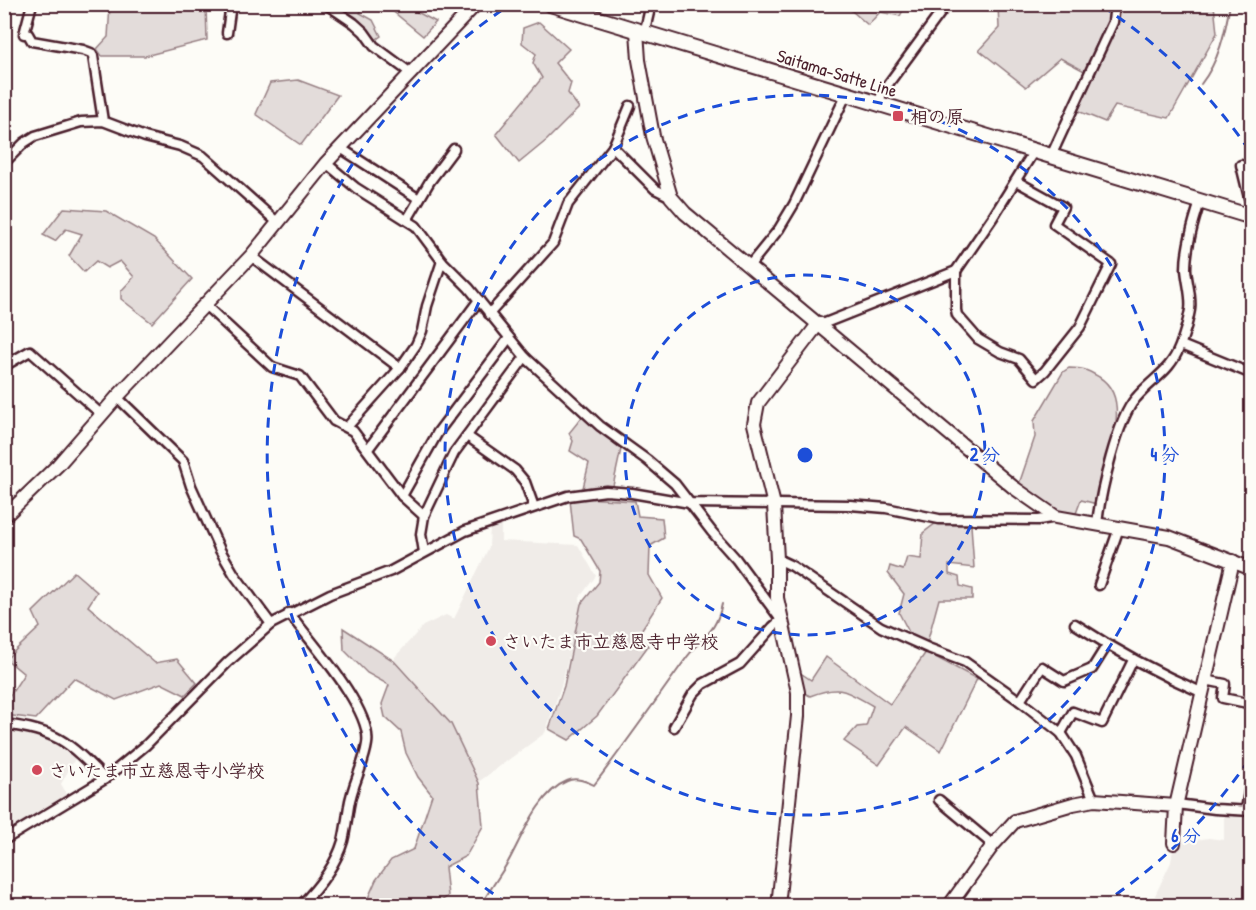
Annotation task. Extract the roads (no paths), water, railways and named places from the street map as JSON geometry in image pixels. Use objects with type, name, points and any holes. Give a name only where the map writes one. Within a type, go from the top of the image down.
[{"type":"main road","name":"Saitama-Satte Line","points":[[550,4],[1251,217]]},
{"type":"street","points":[[32,4],[24,34],[28,34],[32,41],[91,52],[103,121]]},
{"type":"street","points":[[226,33],[231,4]]},
{"type":"street","points":[[326,4],[354,23],[374,46],[412,74]]},
{"type":"street","points":[[4,517],[58,465],[117,396],[251,256],[326,164],[476,4]]},
{"type":"street","points":[[651,4],[640,32],[639,60],[653,136],[671,197]]},
{"type":"street","points":[[878,104],[883,91],[947,4]]},
{"type":"street","points":[[1051,156],[1113,22],[1115,4]]},
{"type":"street","points":[[749,266],[779,230],[794,204],[846,95]]},
{"type":"street","points":[[489,314],[553,243],[568,204],[613,147],[630,106]]},
{"type":"street","points":[[4,163],[24,143],[35,136],[81,122],[103,121],[145,137],[180,146],[203,156],[277,222]]},
{"type":"street","points":[[613,147],[655,189],[671,197],[685,213],[1013,487],[1056,517]]},
{"type":"street","points":[[342,149],[419,199]]},
{"type":"street","points":[[407,220],[453,149]]},
{"type":"street","points":[[1016,181],[1063,207],[1054,224],[1111,264],[1080,327],[1036,379],[1018,359],[978,339],[957,315],[956,271],[1034,151]]},
{"type":"street","points":[[326,164],[364,194],[416,226],[442,261],[469,288],[525,357],[600,426],[647,460],[675,484],[736,559],[781,620]]},
{"type":"street","points":[[1241,165],[1251,206],[1251,217]]},
{"type":"street","points":[[1097,524],[1105,477],[1127,411],[1136,398],[1168,369],[1180,345],[1190,309],[1186,268],[1188,250],[1200,202]]},
{"type":"street","points":[[251,256],[400,368]]},
{"type":"street","points":[[347,427],[400,368],[422,331],[427,306],[442,261]]},
{"type":"street","points":[[778,906],[798,716],[798,692],[777,598],[774,505],[756,433],[755,411],[758,403],[788,361],[820,324],[956,271]]},
{"type":"street","points":[[368,450],[479,300]]},
{"type":"street","points":[[204,304],[272,367],[300,376],[334,421],[353,431],[402,496],[424,516]]},
{"type":"street","points":[[402,496],[438,432],[509,338]]},
{"type":"street","points":[[1180,345],[1251,374]]},
{"type":"street","points":[[4,366],[30,351],[102,415]]},
{"type":"street","points":[[424,552],[421,534],[424,516],[454,453],[525,357]]},
{"type":"street","points":[[117,396],[183,460],[191,486],[220,550],[234,574],[271,624]]},
{"type":"street","points":[[467,436],[514,470],[525,482],[534,507]]},
{"type":"street","points":[[4,840],[105,779],[146,746],[228,662],[271,624],[289,613],[330,594],[391,571],[465,531],[568,496],[606,492],[632,493],[690,503],[850,505],[886,508],[939,519],[1039,520],[1056,517],[1170,537],[1251,569]]},
{"type":"street","points":[[1099,585],[1119,528]]},
{"type":"street","points":[[777,559],[792,566],[881,627],[965,662],[1061,733],[1076,756],[1094,800]]},
{"type":"street","points":[[1174,843],[1177,805],[1233,561]]},
{"type":"street","points":[[289,613],[347,688],[359,709],[367,731],[368,743],[349,805],[342,844],[327,871],[300,906]]},
{"type":"street","points":[[674,727],[693,694],[703,684],[740,664],[781,620]]},
{"type":"street","points":[[1075,624],[1158,674],[1203,693]]},
{"type":"street","points":[[1020,702],[1042,667],[1064,681],[1092,669],[1107,645]]},
{"type":"street","points":[[1061,733],[1073,712],[1102,723],[1133,660]]},
{"type":"street","points":[[1206,680],[1225,684],[1223,698],[1251,704]]},
{"type":"street","points":[[4,724],[35,728],[64,741],[105,779]]},
{"type":"street","points":[[949,906],[993,845],[1015,821],[1094,800],[1249,811],[1251,773]]},
{"type":"street","points":[[939,800],[993,845]]},
{"type":"waterway","points":[[1201,84],[1217,56],[1230,4]]},
{"type":"waterway","points":[[480,906],[508,862],[532,816],[548,795],[570,780],[577,779],[594,785],[687,657],[713,628],[722,604]]},
{"type":"place","name":"相の原","points":[[898,116]]},
{"type":"place","name":"さいたま市立慈恩寺中学校","points":[[491,641]]},
{"type":"place","name":"さいたま市立慈恩寺小学校","points":[[37,770]]}]
